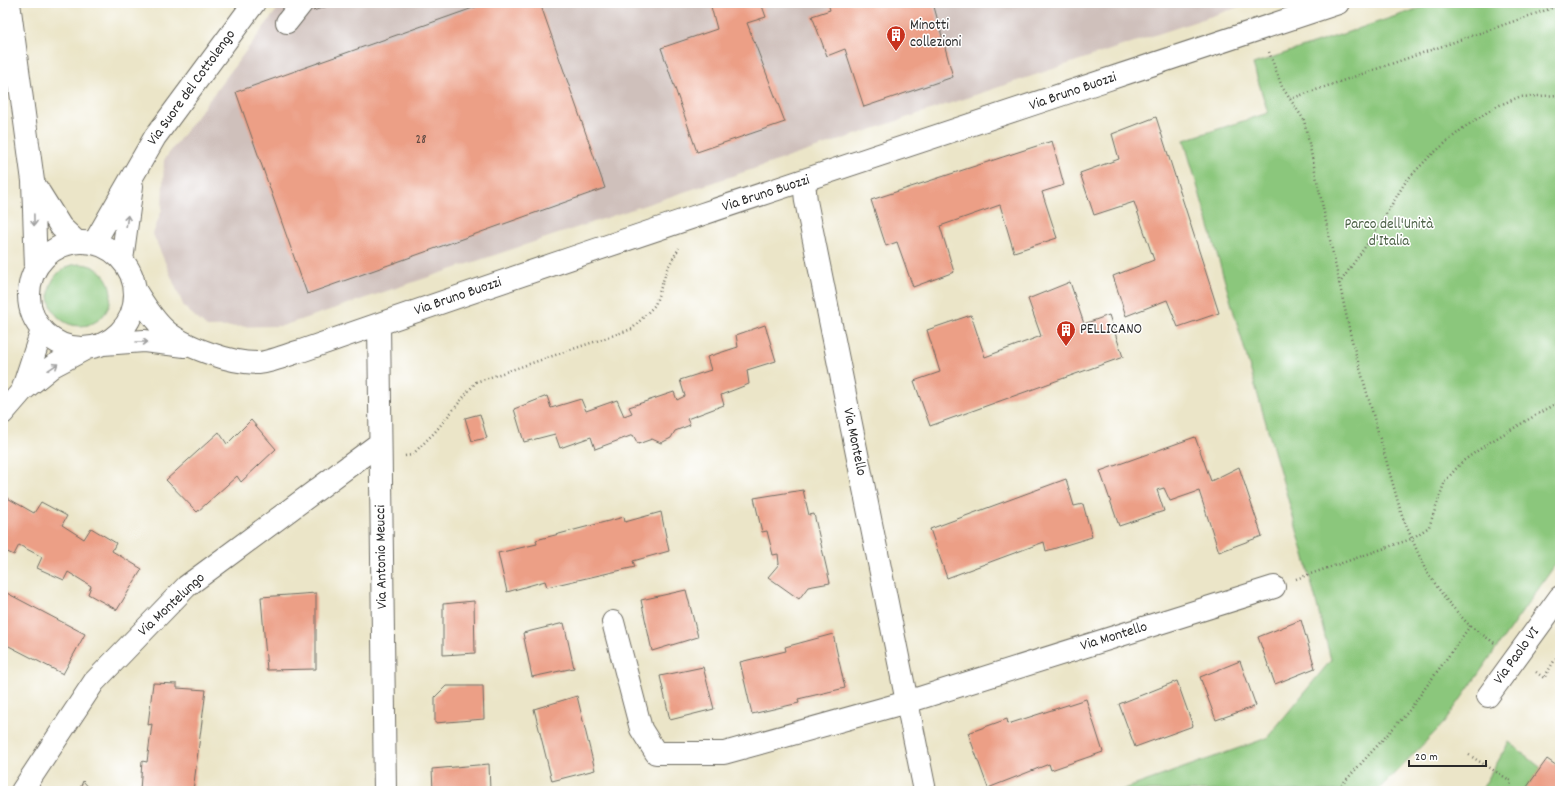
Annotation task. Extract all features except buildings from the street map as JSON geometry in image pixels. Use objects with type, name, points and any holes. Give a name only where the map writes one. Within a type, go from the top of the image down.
[{"type":"street","points":[[9,3],[33,181],[36,268]]},
{"type":"street","name":"Via Suore del Cottolengo","points":[[86,242],[134,174],[155,137],[254,3]]},
{"type":"street","points":[[287,22],[302,3]]},
{"type":"street","name":"Via Bruno Buozzi","points":[[95,346],[144,341],[192,347],[222,357],[258,363],[301,351],[658,228],[804,182],[1338,3]]},
{"type":"street","name":"Via Suore del Cottolengo","points":[[122,260],[134,174]]},
{"type":"street","points":[[3,413],[22,391],[53,366],[117,335],[128,322],[134,307],[135,290],[131,274],[122,260],[110,249],[86,242],[61,227],[44,203],[33,181]]},
{"type":"street","name":"Via Montello","points":[[804,182],[806,201],[834,345],[925,791]]},
{"type":"street","points":[[86,242],[61,246],[47,255],[36,268],[30,283],[29,300],[33,316],[42,330],[55,341],[70,347],[95,346]]},
{"type":"street","name":"Via Bruno Buozzi","points":[[135,290],[148,312],[164,330],[192,347]]},
{"type":"street","name":"Via Antonio Meucci","points":[[379,324],[385,791]]},
{"type":"street","points":[[22,391],[42,330]]},
{"type":"street","name":"Via Montelungo","points":[[22,791],[94,682],[187,586],[381,450]]},
{"type":"street","name":"Via Montello","points":[[907,702],[1274,587]]},
{"type":"street","name":"Via Paolo VI","points":[[1488,696],[1560,597]]},
{"type":"street","points":[[613,622],[641,729],[656,753],[724,753],[907,702]]},
{"type":"path","points":[[1290,99],[1552,8],[1560,8]]},
{"type":"path","points":[[1261,29],[1282,87],[1304,120],[1339,284],[1356,352],[1402,516],[1425,569],[1447,600],[1470,626],[1498,645]]},
{"type":"path","points":[[1339,284],[1374,234],[1406,181],[1429,157],[1462,128],[1495,107],[1519,97],[1560,95]]},
{"type":"path","points":[[381,450],[412,456],[435,432],[476,382],[632,330],[655,305],[667,269],[681,243]]},
{"type":"path","points":[[1274,587],[1411,539],[1429,527],[1445,481],[1463,461],[1490,442],[1560,401]]},
{"type":"path","points":[[1336,791],[1408,712],[1470,626]]},
{"type":"path","points":[[1544,678],[1560,651]]},
{"type":"path","points":[[1469,755],[1511,781],[1510,791]]},
{"type":"shaded area","points":[[282,3],[1251,3],[282,326],[207,327],[184,307],[153,234],[162,209],[164,160]]},
{"type":"green space","name":"Parco dell'Unità d'Italia","points":[[1435,3],[1560,3],[1560,558],[1444,723],[1377,791],[1119,791],[1267,738],[1331,660],[1305,558],[1184,140],[1268,113],[1253,64]]},
{"type":"green space","points":[[74,264],[86,264],[102,273],[109,283],[111,295],[109,307],[102,317],[86,326],[74,326],[63,321],[54,312],[49,301],[49,289],[54,278],[63,269]]},
{"type":"green space","points":[[1509,742],[1541,768],[1524,791],[1481,791]]},
{"type":"place","name":"Minotti collezioni","points":[[896,52]]},
{"type":"place","name":"PELLICANO","points":[[1066,347]]}]
